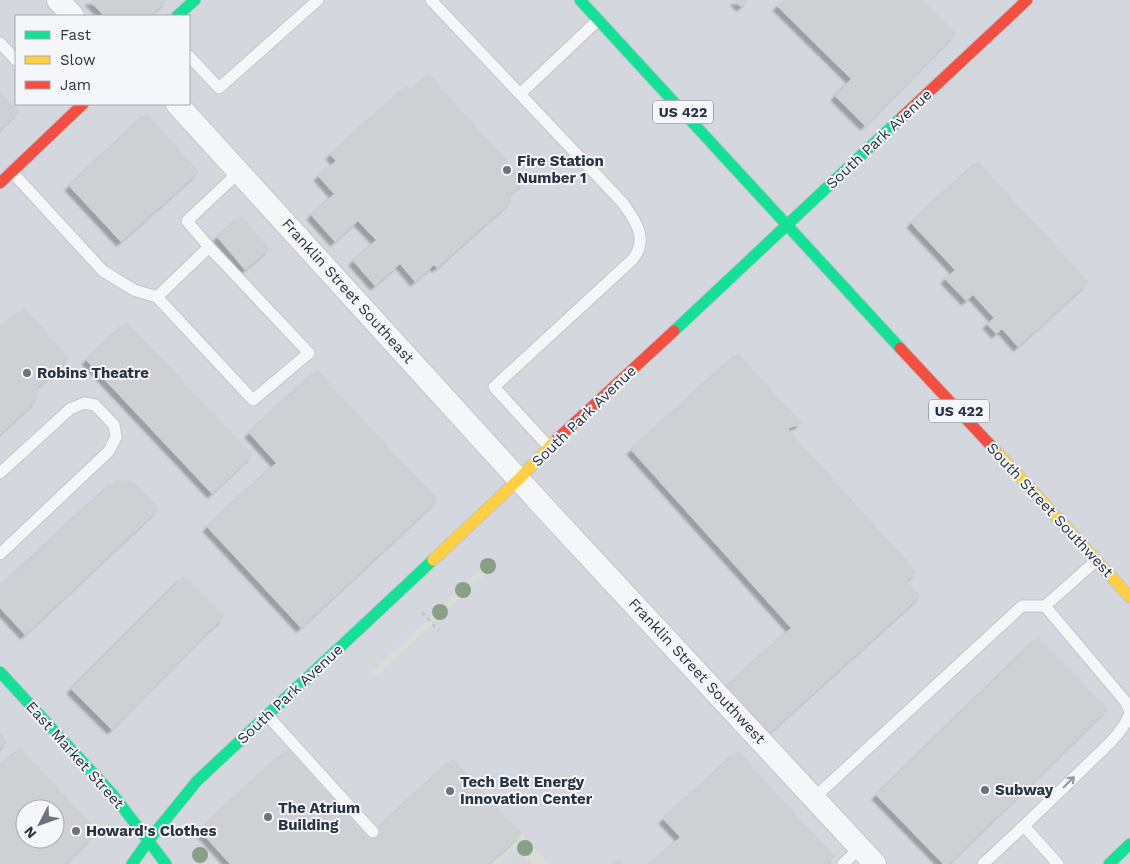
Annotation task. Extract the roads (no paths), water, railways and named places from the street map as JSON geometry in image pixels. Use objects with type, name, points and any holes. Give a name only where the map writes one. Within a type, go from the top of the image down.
[{"type":"street","points":[[58,0],[72,15]]},
{"type":"street","points":[[178,15],[195,0]]},
{"type":"street","name":"US 422","points":[[580,0],[787,225]]},
{"type":"street","name":"South Park Avenue","points":[[132,864],[197,781],[518,479],[549,447],[1027,0]]},
{"type":"street","points":[[0,183],[68,113],[81,105]]},
{"type":"street","name":"Franklin Street Southeast","points":[[178,105],[518,479]]},
{"type":"street","name":"South Street Southwest","points":[[787,225],[1130,597]]},
{"type":"street","name":"Franklin Street Southwest","points":[[518,479],[875,864]]},
{"type":"street","name":"East Market Street","points":[[0,672],[114,796],[166,864]]},
{"type":"street","points":[[1109,864],[1130,844]]},
{"type":"lane","points":[[190,57],[219,88],[318,0]]},
{"type":"lane","points":[[431,0],[622,202],[637,223],[640,251],[634,259],[494,387],[549,447]]},
{"type":"lane","points":[[520,94],[598,20]]},
{"type":"lane","points":[[0,43],[15,59]]},
{"type":"lane","points":[[12,172],[103,271],[134,290],[157,297],[254,400],[308,353],[186,221],[239,172]]},
{"type":"lane","points":[[157,297],[210,247]]},
{"type":"lane","points":[[0,473],[70,409],[84,403],[95,405],[114,425],[116,437],[109,451],[0,554]]},
{"type":"lane","points":[[814,798],[1022,606],[1045,606],[1097,560]]},
{"type":"lane","points":[[984,864],[1113,738],[1129,715],[1125,701],[1045,606]]},
{"type":"lane","points":[[267,716],[373,832]]},
{"type":"lane","points":[[1024,826],[1058,864]]},
{"type":"lane","points":[[843,864],[860,848]]},
{"type":"place","name":"Fire Station Number 1","points":[[507,170]]},
{"type":"place","name":"Robins Theatre","points":[[27,373]]},
{"type":"place","name":"Subway","points":[[985,790]]},
{"type":"place","name":"Tech Belt Energy Innovation Center","points":[[450,791]]},
{"type":"place","name":"The Atrium Building","points":[[268,817]]},
{"type":"place","name":"Howard's Clothes","points":[[76,831]]}]
